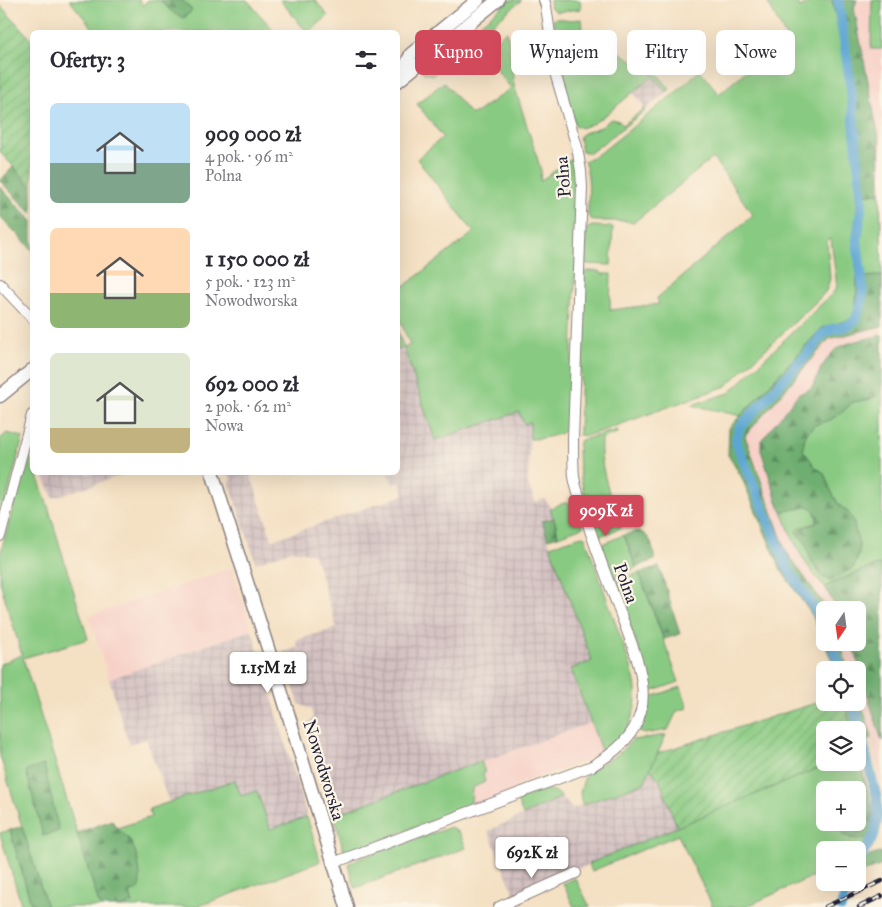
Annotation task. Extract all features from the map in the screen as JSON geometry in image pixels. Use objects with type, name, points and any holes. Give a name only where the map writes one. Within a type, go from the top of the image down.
[{"type":"main road","points":[[400,77],[412,54],[478,0]]},
{"type":"main road","points":[[400,79],[498,0]]},
{"type":"main road","points":[[0,396],[30,372]]},
{"type":"main road","name":"Nowodworska","points":[[213,475],[347,907]]},
{"type":"street","name":"Polna","points":[[334,862],[592,766],[619,748],[636,726],[641,713],[643,692],[635,652],[594,543],[575,480],[573,439],[582,186],[577,147],[556,76],[544,0]]},
{"type":"street","points":[[0,284],[30,316]]},
{"type":"street","points":[[0,536],[30,423]]},
{"type":"street","points":[[499,907],[576,873]]},
{"type":"shaded area","points":[[857,0],[882,0],[882,272],[879,139],[854,8]]},
{"type":"shaded area","points":[[654,76],[667,92],[646,109],[633,92]]},
{"type":"shaded area","points":[[882,326],[882,787],[872,737],[864,711],[866,711],[866,661],[846,661],[843,651],[866,651],[866,601],[822,601],[786,551],[745,436],[829,339]]},
{"type":"shaded area","points":[[404,348],[435,440],[519,412],[530,422],[528,484],[535,502],[544,499],[548,503],[554,518],[542,522],[592,661],[571,669],[590,723],[334,815],[306,727],[313,717],[311,709],[299,704],[283,652],[298,647],[296,640],[337,628],[314,554],[292,550],[256,563],[229,482],[231,479],[230,475],[251,475],[272,540],[404,495],[400,482],[392,484],[388,475],[400,475],[400,349]]},
{"type":"shaded area","points":[[44,475],[122,475],[53,498]]},
{"type":"shaded area","points":[[232,568],[252,630],[109,679],[89,616]]},
{"type":"shaded area","points":[[252,630],[307,817],[270,829],[257,791],[241,796],[235,780],[169,802],[146,739],[129,744],[109,679]]},
{"type":"shaded area","points":[[590,723],[602,753],[516,785],[518,792],[467,808],[472,799],[472,788],[485,773],[481,761]]},
{"type":"shaded area","points":[[650,769],[659,779],[677,827],[515,896],[488,831],[562,797],[572,809],[644,783]]},
{"type":"green space","points":[[69,0],[139,0],[143,5],[148,0],[160,0],[164,4],[192,10],[182,0],[247,0],[273,30],[94,30]]},
{"type":"green space","points":[[160,0],[182,0],[192,11],[184,18],[180,17]]},
{"type":"green space","points":[[280,0],[315,0],[328,16],[311,30],[305,30]]},
{"type":"green space","points":[[510,0],[522,0],[485,30],[473,30]]},
{"type":"green space","points":[[550,0],[580,0],[581,9],[557,12],[551,8]]},
{"type":"green space","points":[[771,0],[796,0],[800,8],[814,0],[832,0],[842,48],[851,121],[857,195],[880,193],[882,276],[857,277],[856,308],[852,319],[822,328],[741,416],[691,405],[729,393],[833,293],[837,287],[831,239],[827,240],[830,279],[826,291],[726,386],[605,430],[586,436],[579,435],[583,275],[586,271],[600,271],[602,274],[611,274],[610,310],[659,304],[657,298],[753,215],[713,158],[633,223],[627,221],[592,220],[588,216],[588,181],[584,161],[604,150],[695,75],[704,75],[719,94],[741,75],[795,75],[795,30],[782,30],[768,3]]},
{"type":"green space","points":[[832,0],[857,0],[854,8],[879,139],[880,193],[857,195],[846,72]]},
{"type":"green space","points":[[872,0],[882,0],[882,49],[871,49]]},
{"type":"green space","points":[[0,5],[30,38],[30,185],[0,152]]},
{"type":"green space","points":[[556,18],[582,19],[583,30],[554,30],[553,20]]},
{"type":"green space","points":[[507,31],[511,75],[513,75],[514,85],[541,170],[540,181],[570,160],[575,159],[578,189],[569,427],[556,435],[530,439],[530,422],[524,424],[519,412],[435,440],[404,348],[410,345],[400,320],[400,289],[474,232],[417,159],[443,137],[417,104],[444,82],[471,115],[511,88],[501,75],[501,36]]},
{"type":"green space","points":[[617,51],[627,57],[627,75],[658,75],[670,89],[667,92],[653,76],[608,113],[594,123],[581,128],[575,125],[560,75],[617,75]]},
{"type":"green space","points":[[645,108],[646,110],[590,153],[582,151],[579,138],[583,133],[601,127],[611,119],[619,121],[623,125]]},
{"type":"green space","points":[[13,167],[30,185],[30,212],[0,181]]},
{"type":"green space","points":[[0,187],[30,219],[30,248],[0,216]]},
{"type":"green space","points":[[592,226],[613,227],[611,265],[587,264],[584,262],[586,229]]},
{"type":"green space","points":[[882,276],[882,326],[829,339],[745,436],[786,551],[822,601],[816,601],[816,624],[812,615],[781,570],[741,476],[728,455],[729,428],[822,328],[852,319],[856,308],[857,277]]},
{"type":"green space","points":[[882,335],[882,391],[870,399],[853,402],[840,414],[815,425],[807,433],[804,440],[803,450],[816,468],[823,472],[839,505],[848,512],[853,520],[859,545],[859,553],[854,567],[836,578],[828,579],[818,572],[805,542],[796,531],[799,528],[816,523],[817,517],[808,506],[782,511],[779,507],[761,450],[761,441],[799,393],[808,390],[816,381],[821,368],[836,349],[852,342]]},
{"type":"green space","points":[[400,337],[404,348],[400,349]]},
{"type":"green space","points":[[882,391],[882,565],[872,566],[825,587],[801,555],[782,511],[808,506],[813,508],[817,518],[816,523],[799,528],[798,535],[806,544],[854,567],[859,553],[859,545],[848,512],[839,505],[823,472],[816,468],[803,450],[804,439],[815,425],[840,414],[853,402],[870,399]]},
{"type":"green space","points":[[617,430],[619,432],[601,439],[603,466],[614,510],[590,518],[579,470],[579,441]]},
{"type":"green space","points":[[7,433],[23,437],[0,524],[0,439]]},
{"type":"green space","points":[[27,456],[30,460],[30,475],[37,475],[47,503],[88,639],[23,658],[100,907],[47,907],[0,756],[0,664],[22,655],[0,582],[0,555]]},
{"type":"green space","points":[[564,503],[578,507],[583,527],[558,536],[550,509]]},
{"type":"green space","points":[[616,516],[621,528],[597,537],[592,523]]},
{"type":"green space","points":[[554,518],[558,536],[548,539],[542,521]]},
{"type":"green space","points":[[638,531],[649,539],[655,560],[636,567],[624,535]]},
{"type":"green space","points":[[624,535],[636,567],[625,574],[612,576],[601,547],[602,544]]},
{"type":"green space","points":[[582,536],[585,537],[631,667],[636,688],[636,701],[628,727],[617,742],[602,753],[571,669],[592,661],[550,546]]},
{"type":"green space","points":[[882,565],[882,741],[866,691],[866,661],[857,661],[854,651],[866,651],[866,601],[832,601],[825,587],[872,566]]},
{"type":"green space","points":[[659,566],[680,634],[664,639],[639,573]]},
{"type":"green space","points":[[639,573],[679,682],[653,691],[648,688],[643,662],[615,584],[618,580]]},
{"type":"green space","points":[[828,651],[843,651],[846,661],[832,661]]},
{"type":"green space","points":[[681,687],[688,708],[677,711],[668,730],[644,734],[639,732],[646,700]]},
{"type":"green space","points":[[816,703],[816,711],[847,711],[849,721],[816,721],[816,769],[677,827],[659,779],[650,769],[658,753]]},
{"type":"green space","points":[[847,711],[864,711],[872,737],[866,743],[866,721],[849,721]]},
{"type":"green space","points":[[666,735],[644,783],[582,805],[580,793],[587,773],[618,754],[632,740]]},
{"type":"green space","points":[[481,761],[485,773],[483,774],[485,782],[472,788],[471,803],[467,808],[349,852],[344,852],[334,815]]},
{"type":"green space","points":[[44,765],[59,831],[43,836],[26,771]]},
{"type":"green space","points":[[816,769],[816,771],[862,771],[865,781],[816,781],[816,831],[840,831],[850,838],[867,840],[866,842],[816,841],[816,875],[745,907],[713,907],[678,835],[592,871],[588,864]]},
{"type":"green space","points":[[235,780],[241,796],[257,791],[270,829],[307,817],[319,862],[196,907],[122,907],[133,903],[129,893],[117,828],[151,817],[149,809]]},
{"type":"green space","points":[[866,785],[872,819],[867,840],[848,837],[841,832],[866,831]]},
{"type":"green space","points":[[545,790],[554,791],[562,797],[523,815],[517,800]]},
{"type":"green space","points":[[112,820],[128,838],[134,849],[137,856],[140,883],[139,889],[130,893],[133,903],[122,907],[100,907],[77,833]]},
{"type":"green space","points":[[22,826],[47,907],[32,907],[10,830]]},
{"type":"green space","points":[[451,827],[460,834],[466,848],[355,888],[349,865],[350,862]]},
{"type":"green space","points":[[10,830],[32,907],[22,907],[0,834]]},
{"type":"green space","points":[[882,852],[882,865],[866,871],[866,858]]},
{"type":"green space","points":[[575,878],[590,907],[574,907],[563,883]]},
{"type":"waterway","points":[[816,611],[788,569],[736,442],[740,427],[824,333],[851,324],[856,319],[862,301],[863,289],[857,240],[862,202],[850,82],[838,0]]},
{"type":"waterway","points":[[834,651],[838,661]]},
{"type":"waterway","points":[[855,711],[877,799],[878,817],[874,836],[866,848]]},
{"type":"waterway","points":[[841,907],[846,891]]},
{"type":"railway","points":[[825,907],[882,881]]},
{"type":"railway","points":[[859,907],[882,896]]}]
